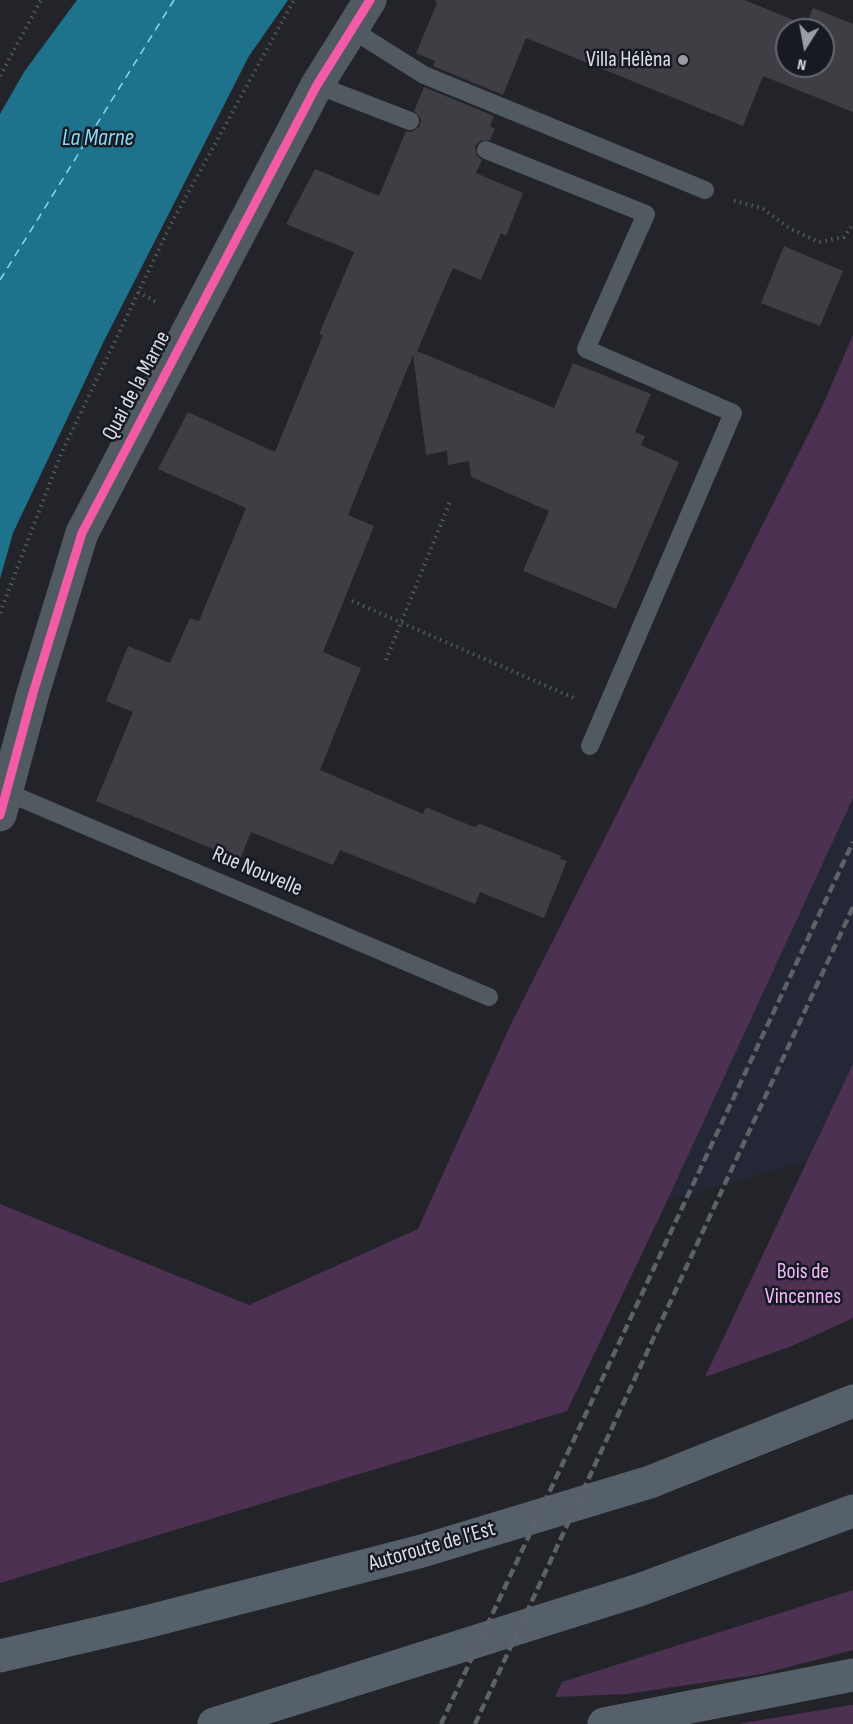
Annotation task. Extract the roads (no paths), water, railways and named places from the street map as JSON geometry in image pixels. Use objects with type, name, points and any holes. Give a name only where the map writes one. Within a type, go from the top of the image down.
[{"type":"highway","name":"Autoroute de l’Est","points":[[0,1656],[138,1624],[422,1551],[650,1482],[853,1401]]},
{"type":"highway","points":[[214,1724],[639,1590],[853,1511]]},
{"type":"highway","points":[[604,1724],[853,1675]]},
{"type":"street","name":"Quai de la Marne","points":[[3,803],[33,693],[82,533],[317,85],[370,0]]},
{"type":"lane","points":[[351,29],[424,75],[705,190]]},
{"type":"lane","points":[[317,85],[410,121]]},
{"type":"lane","points":[[486,150],[646,213],[586,349],[733,413],[590,746]]},
{"type":"lane","name":"Rue Nouvelle","points":[[3,803],[489,996]]},
{"type":"water","name":"La Marne","points":[[77,0],[288,0],[249,56],[103,343],[13,533],[0,579],[0,114],[24,72]]},
{"type":"railway","points":[[441,1724],[853,842]]},
{"type":"railway","points":[[475,1724],[853,907]]},
{"type":"place","name":"Villa Hélèna","points":[[683,60]]},
{"type":"park label","name":"Bois de Vincennes","points":[[803,1284]]}]
